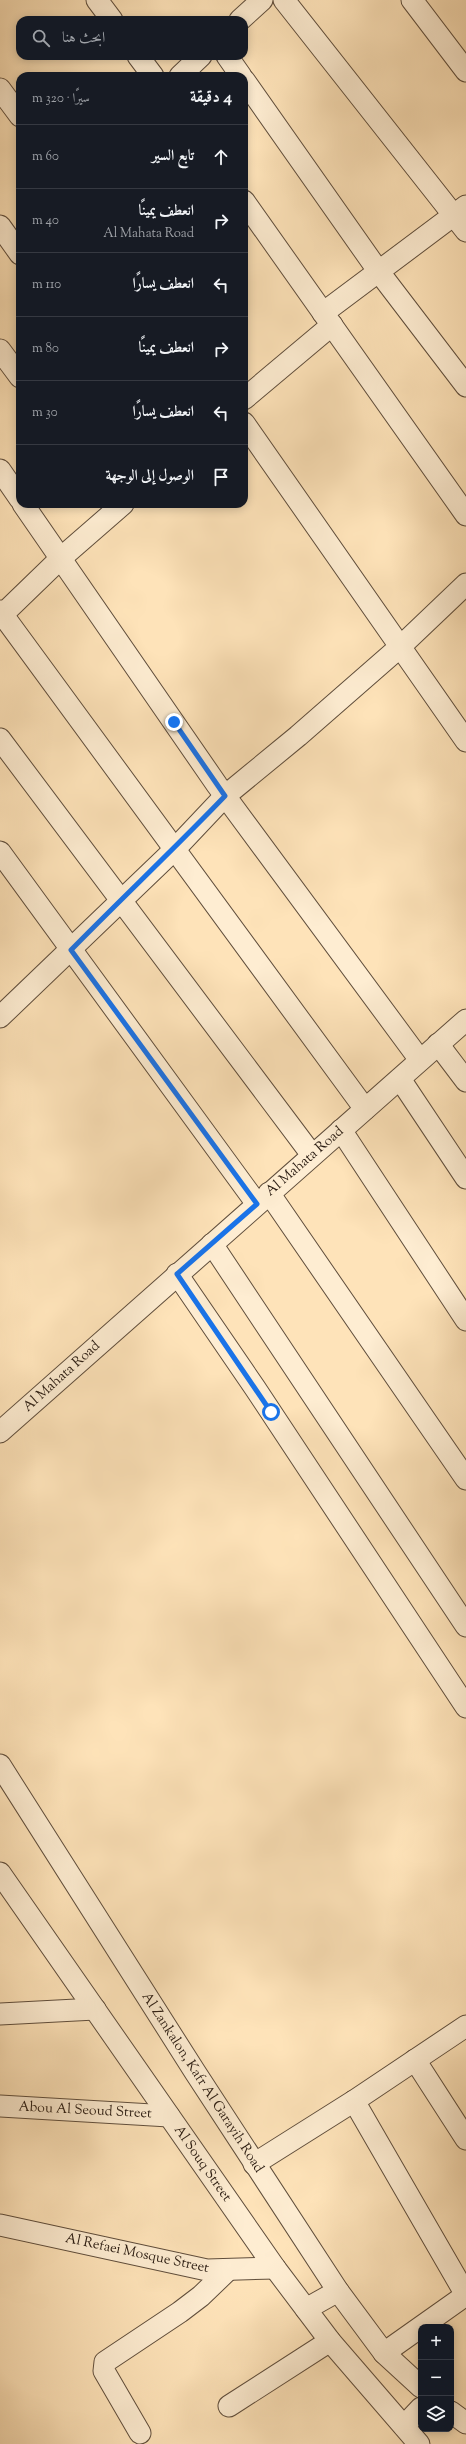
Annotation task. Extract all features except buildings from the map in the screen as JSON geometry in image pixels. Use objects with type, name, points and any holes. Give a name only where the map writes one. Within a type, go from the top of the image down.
[{"type":"street","points":[[97,0],[109,16]]},
{"type":"street","points":[[244,16],[262,0]]},
{"type":"street","points":[[248,395],[379,272],[462,217],[284,0]]},
{"type":"street","points":[[412,0],[466,70]]},
{"type":"street","points":[[141,60],[150,72]]},
{"type":"street","points":[[184,72],[197,60]]},
{"type":"street","points":[[230,60],[238,72]]},
{"type":"street","points":[[248,86],[379,272],[466,386]]},
{"type":"street","points":[[0,89],[16,111]]},
{"type":"street","points":[[248,207],[466,515]]},
{"type":"street","points":[[0,350],[16,372]]},
{"type":"street","points":[[248,429],[466,741]]},
{"type":"street","points":[[0,470],[16,493]]},
{"type":"street","points":[[26,508],[225,796],[420,1060]]},
{"type":"street","points":[[115,508],[1,614],[365,1109]]},
{"type":"street","points":[[4,1005],[71,950],[120,900],[174,850],[225,796],[298,736],[401,646],[466,584]]},
{"type":"street","points":[[0,739],[312,1155]]},
{"type":"street","points":[[0,852],[71,950],[263,1199],[466,1479]]},
{"type":"street","name":"Al Mahata Road","points":[[0,1432],[466,1020]]},
{"type":"street","points":[[438,1044],[466,1081]]},
{"type":"street","points":[[400,1079],[466,1178]]},
{"type":"street","points":[[341,1130],[466,1320]]},
{"type":"street","points":[[212,1244],[466,1626]]},
{"type":"street","points":[[177,1274],[255,1388],[466,1707]]},
{"type":"street","name":"Al Zankalon, Kafr Al Garayih Road","points":[[0,1765],[254,2164],[338,2291],[384,2353],[418,2385]]},
{"type":"street","name":"Al Souq Street","points":[[3,1884],[95,2008],[274,2268],[330,2341],[419,2444]]},
{"type":"street","points":[[0,2014],[95,2008]]},
{"type":"street","points":[[254,2164],[354,2101],[466,2026]]},
{"type":"street","points":[[415,2060],[466,2139]]},
{"type":"street","points":[[354,2101],[466,2295],[384,2353]]},
{"type":"street","name":"Abou Al Seoud Street","points":[[0,2106],[169,2116]]},
{"type":"street","name":"Al Refaei Mosque Street","points":[[0,2225],[207,2270],[274,2268]]},
{"type":"street","points":[[140,2433],[104,2371],[104,2362],[185,2308],[228,2270]]},
{"type":"street","points":[[306,2309],[338,2291]]},
{"type":"street","points":[[229,2406],[330,2341]]},
{"type":"street","points":[[404,2426],[418,2411]]},
{"type":"street","points":[[454,2414],[466,2423]]},
{"type":"route","points":[[174,722],[225,796],[174,850],[120,900],[71,950],[257,1204],[177,1274],[271,1412]]}]
